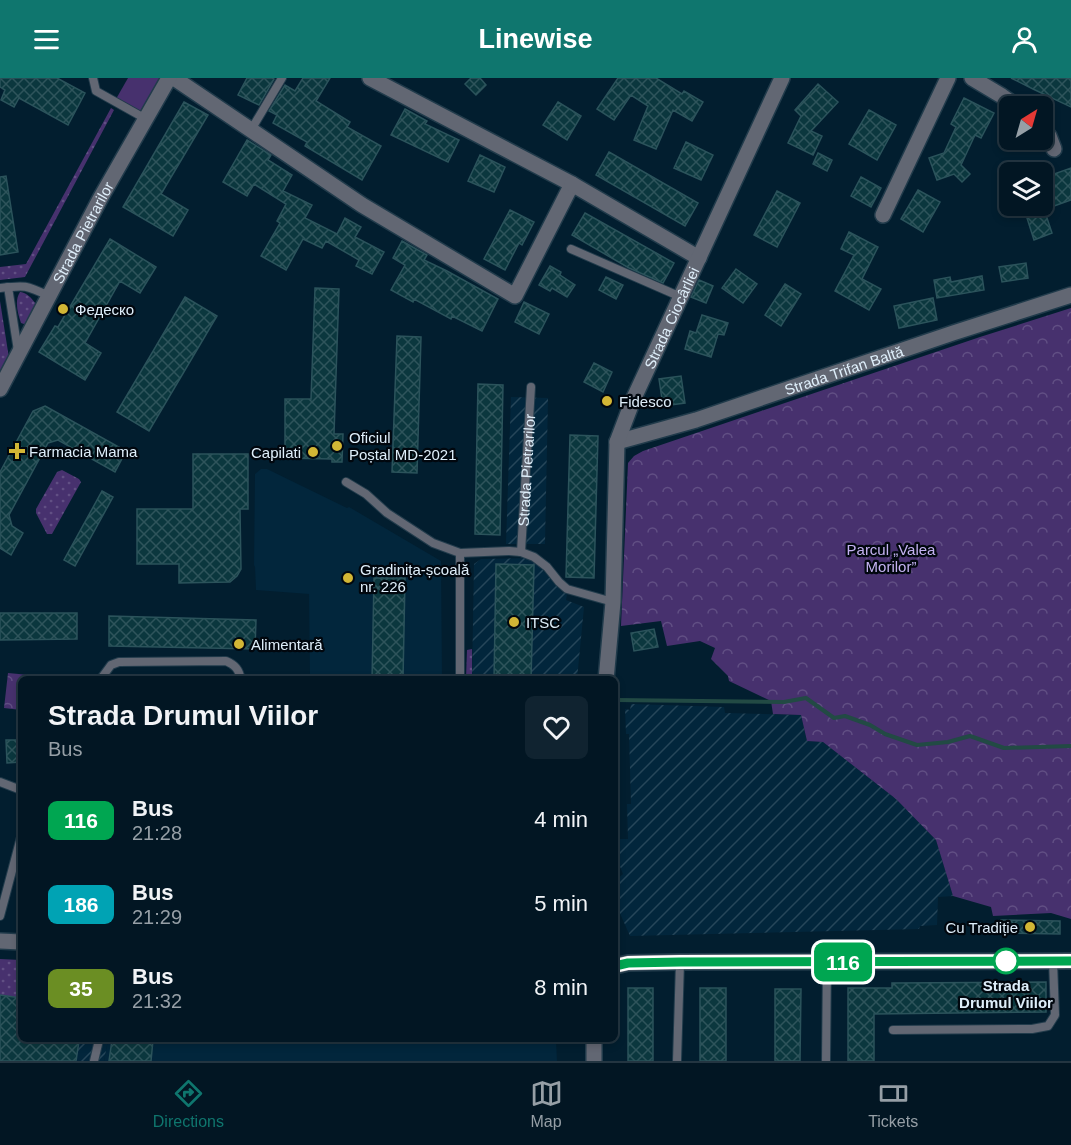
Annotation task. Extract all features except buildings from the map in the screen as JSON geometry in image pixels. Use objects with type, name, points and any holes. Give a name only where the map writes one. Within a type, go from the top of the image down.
[{"type":"street","name":"Strada Pietrarilor","points":[[0,389],[101,197],[169,78]]},
{"type":"street","points":[[174,78],[362,205],[515,296],[572,183]]},
{"type":"street","points":[[370,78],[572,183],[699,258]]},
{"type":"street","name":"Strada Ciocârliei","points":[[606,676],[613,602],[617,442],[633,400],[782,78]]},
{"type":"street","points":[[883,215],[948,78]]},
{"type":"street","points":[[972,78],[1002,96]]},
{"type":"street","name":"Strada Trifan Baltă","points":[[617,442],[696,420],[1071,295]]},
{"type":"street","points":[[0,941],[18,942]]},
{"type":"street","points":[[618,965],[680,962],[1071,961]]},
{"type":"lane","points":[[93,78],[96,91],[146,119]]},
{"type":"lane","points":[[251,130],[282,78]]},
{"type":"lane","points":[[571,249],[681,297]]},
{"type":"lane","points":[[19,354],[4,288],[29,286],[49,296]]},
{"type":"lane","name":"Strada Pietrarilor","points":[[521,552],[531,387]]},
{"type":"lane","points":[[346,482],[366,494],[387,513],[433,543],[460,553],[521,552],[534,557],[547,567],[567,589],[613,602]]},
{"type":"lane","points":[[460,553],[460,676]]},
{"type":"lane","points":[[103,676],[111,665],[119,662],[226,661],[236,667],[240,676]]},
{"type":"lane","points":[[0,782],[18,789]]},
{"type":"lane","points":[[0,916],[18,854]]},
{"type":"lane","points":[[0,880],[9,882]]},
{"type":"lane","points":[[893,1029],[1032,1029],[1048,1026],[1054,1015],[1053,961]]},
{"type":"lane","points":[[677,1061],[680,962]]},
{"type":"lane","points":[[826,1061],[827,962]]},
{"type":"lane","points":[[94,1061],[99,1042]]},
{"type":"shaded area","points":[[511,397],[548,398],[545,544],[506,544]]},
{"type":"shaded area","name":"Gradinița-școală nr. 226","points":[[261,469],[267,469],[349,507],[441,561],[442,676],[310,676],[309,594],[256,590],[255,474]]},
{"type":"shaded area","points":[[529,558],[536,562],[562,592],[567,594],[566,600],[584,607],[577,676],[472,676],[474,564],[481,559]]},
{"type":"shaded area","points":[[631,704],[724,707],[725,713],[801,715],[807,741],[823,742],[896,799],[936,840],[953,896],[938,897],[937,925],[920,926],[919,929],[630,936],[618,909],[618,878],[623,874],[618,862],[618,839],[628,839],[627,804],[631,804],[629,734],[626,734],[625,709],[630,710]]},
{"type":"shaded area","points":[[0,1026],[18,1038],[18,1042],[108,1042],[104,1061],[0,1061]]},
{"type":"shaded area","points":[[108,1042],[556,1042],[557,1061],[104,1061]]},
{"type":"green space","points":[[128,78],[161,78],[146,108],[140,111],[116,99]]},
{"type":"green space","points":[[111,108],[114,110],[25,277],[0,280],[0,267],[26,264]]},
{"type":"green space","points":[[20,292],[36,304],[29,323],[21,323],[17,303]]},
{"type":"green space","points":[[0,301],[9,358],[0,374]]},
{"type":"green space","name":"Parcul „Valea Morilor”","points":[[1071,308],[1071,919],[1051,913],[993,916],[991,907],[953,896],[936,840],[896,799],[823,742],[807,741],[801,715],[773,714],[771,701],[729,681],[728,676],[711,659],[715,648],[700,641],[667,646],[661,621],[621,626],[628,463],[643,451]]},
{"type":"green space","points":[[62,470],[81,482],[52,534],[47,534],[36,509],[57,472]]},
{"type":"green space","points":[[472,649],[472,676],[466,676],[467,650]]},
{"type":"green space","points":[[8,673],[29,675],[18,676],[18,710],[4,708]]},
{"type":"green space","points":[[0,959],[18,960],[18,998],[0,995]]},
{"type":"waterway","points":[[618,700],[784,702],[806,698],[834,718],[845,716],[917,745],[948,742],[970,736],[1004,748],[1071,746]]},
{"type":"bus line","name":"116","points":[[618,965],[680,962],[1071,961]]},
{"type":"place","name":"Федеско","points":[[63,309]]},
{"type":"place","name":"Fidesco","points":[[607,401]]},
{"type":"place","name":"Oficiul Poștal MD-2021","points":[[337,446]]},
{"type":"place","name":"Farmacia Mama","points":[[17,451]]},
{"type":"place","name":"Capilati","points":[[313,452]]},
{"type":"place","name":"Gradinița-școală nr. 226","points":[[348,578]]},
{"type":"place","name":"ITSC","points":[[514,622]]},
{"type":"place","name":"Alimentară","points":[[239,644]]},
{"type":"place","name":"Cu Tradiție","points":[[1030,927]]},
{"type":"place","name":"Strada Drumul Viilor","points":[[1006,961]]}]
